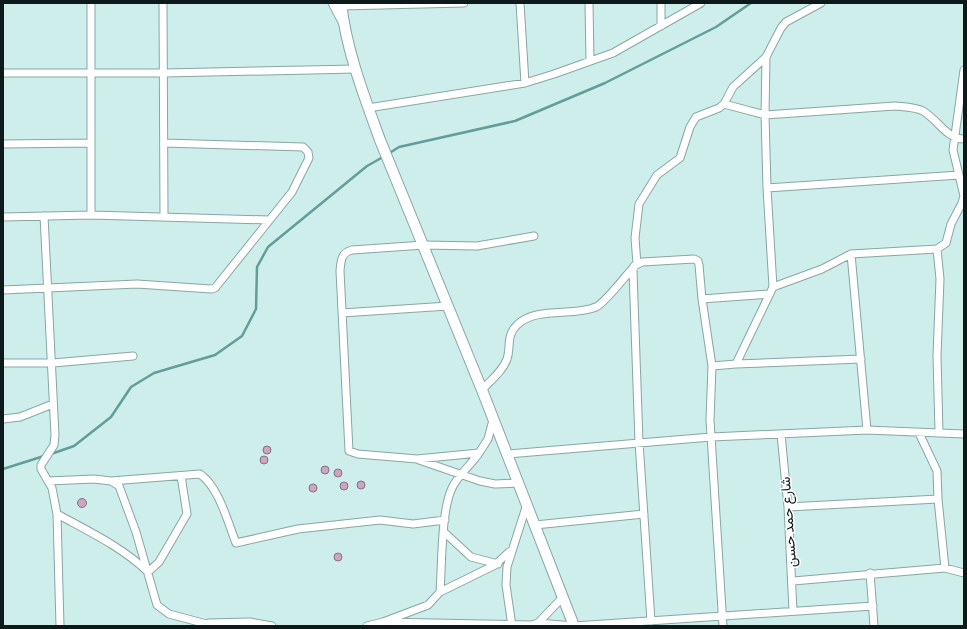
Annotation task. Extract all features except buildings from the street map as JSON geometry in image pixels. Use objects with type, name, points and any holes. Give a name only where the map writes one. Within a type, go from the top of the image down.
[{"type":"street","points":[[91,3],[91,215]]},
{"type":"street","points":[[163,3],[164,216]]},
{"type":"street","points":[[464,3],[338,4],[368,108],[392,172],[424,245],[519,483],[574,626]]},
{"type":"street","points":[[520,3],[525,83]]},
{"type":"street","points":[[588,3],[590,61]]},
{"type":"street","points":[[661,3],[661,26]]},
{"type":"street","points":[[368,108],[525,83],[613,53],[701,3]]},
{"type":"street","points":[[651,621],[639,442],[632,282],[636,265],[635,238],[639,204],[657,175],[680,158],[690,127],[696,117],[703,113],[714,112],[724,104],[733,87],[766,57],[781,28],[786,22],[821,3]]},
{"type":"street","points":[[736,364],[773,287],[766,188],[766,57]]},
{"type":"street","points":[[3,73],[164,73],[356,69]]},
{"type":"street","points":[[773,287],[822,269],[852,254],[937,248],[946,242],[951,224],[962,203],[963,187],[953,150],[956,139],[964,70]]},
{"type":"street","points":[[724,104],[765,115],[895,106],[911,107],[923,111],[956,139],[964,139]]},
{"type":"street","points":[[3,144],[91,143]]},
{"type":"street","points":[[3,290],[137,284],[211,290],[218,286],[292,192],[309,158],[308,152],[303,147],[164,143]]},
{"type":"street","points":[[766,188],[959,175]]},
{"type":"street","points":[[3,217],[91,215],[270,220]]},
{"type":"street","points":[[44,216],[53,363],[55,435],[54,445],[41,465],[44,475],[52,488],[57,514],[60,626]]},
{"type":"street","points":[[479,453],[417,459],[358,454],[349,451],[340,271],[341,257],[345,252],[352,250],[424,245],[477,246],[534,236]]},
{"type":"street","points":[[937,248],[940,279],[937,356],[939,432]]},
{"type":"street","points":[[852,254],[867,430]]},
{"type":"street","points":[[482,390],[504,365],[508,358],[510,334],[516,325],[525,319],[535,315],[567,312],[595,307],[636,265],[642,262],[694,259],[698,261],[712,366],[710,420],[723,626]]},
{"type":"street","points":[[702,299],[769,294]]},
{"type":"street","points":[[342,313],[448,306]]},
{"type":"street","points":[[3,363],[53,363],[133,356]]},
{"type":"street","points":[[712,366],[861,359]]},
{"type":"street","points":[[3,420],[25,415],[53,404]]},
{"type":"street","points":[[440,592],[445,520],[450,493],[456,481],[479,453],[488,439],[494,420]]},
{"type":"street","points":[[507,454],[711,437],[867,430],[964,434]]},
{"type":"street","points":[[919,433],[937,471],[938,499],[945,568]]},
{"type":"street","name":"شارع حمد حسن","points":[[781,434],[788,507],[793,611]]},
{"type":"street","points":[[417,459],[495,484],[519,483]]},
{"type":"street","points":[[48,481],[94,479],[111,481],[200,474],[207,479],[216,494],[236,543],[298,528],[380,520],[413,524],[445,520]]},
{"type":"street","points":[[148,572],[159,562],[188,514],[181,476]]},
{"type":"street","points":[[111,481],[119,486],[148,572],[157,605],[163,610],[214,626]]},
{"type":"street","points":[[788,507],[938,499]]},
{"type":"street","points":[[512,625],[506,585],[507,567],[527,504]]},
{"type":"street","points":[[57,514],[136,560],[148,572]]},
{"type":"street","points":[[535,525],[644,514]]},
{"type":"street","points":[[444,533],[471,557],[498,564]]},
{"type":"street","points":[[381,624],[428,605],[440,592],[498,564],[512,549]]},
{"type":"street","points":[[792,581],[870,573],[945,568],[963,572]]},
{"type":"street","points":[[870,573],[874,626]]},
{"type":"street","points":[[533,625],[563,597]]},
{"type":"street","points":[[367,626],[381,624],[574,626],[873,606]]},
{"type":"street","points":[[206,623],[250,622],[272,626]]},
{"type":"waterway","points":[[388,154],[399,147],[515,121],[605,83],[716,27],[751,3]]},
{"type":"waterway","points":[[51,454],[74,446],[111,417],[131,387],[154,373],[215,355],[242,336],[256,309],[257,267],[268,247],[367,166],[383,157]]},
{"type":"waterway","points":[[3,469],[44,456]]}]
